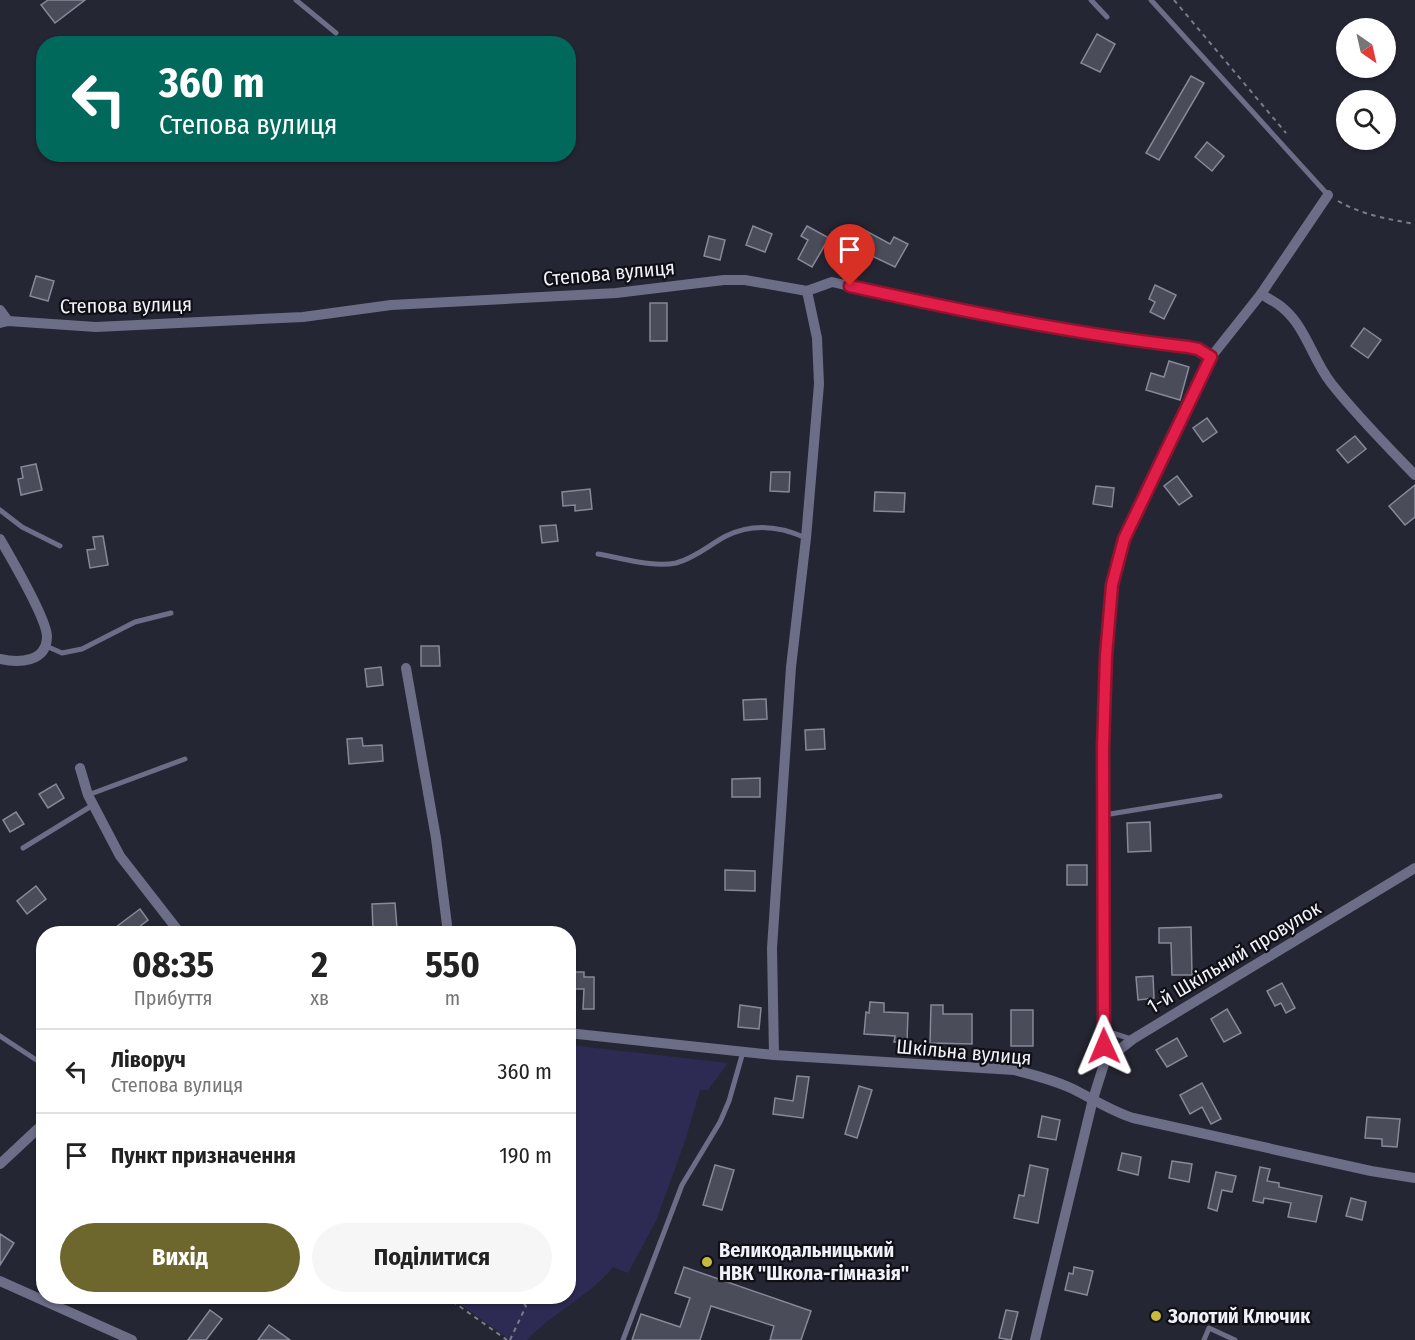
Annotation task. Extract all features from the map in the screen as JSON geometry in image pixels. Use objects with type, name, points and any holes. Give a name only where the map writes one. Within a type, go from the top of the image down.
[{"type":"street","points":[[1035,1340],[1092,1099],[1104,1061],[1106,656],[1109,609],[1117,561],[1132,520],[1211,357],[1261,294],[1328,195]]},
{"type":"street","name":"Степова вулиця","points":[[4,322],[96,327],[303,317],[391,305],[616,293],[724,280],[768,282],[807,291],[832,282],[906,299],[1110,338],[1188,347],[1198,349],[1211,357]]},
{"type":"street","points":[[774,1055],[772,948],[791,667],[806,538],[819,384],[817,338],[807,291]]},
{"type":"street","points":[[1261,294],[1284,308],[1330,381],[1362,420],[1415,474]]},
{"type":"street","points":[[0,310],[4,322]]},
{"type":"street","points":[[0,538],[47,635],[46,646],[41,653],[25,662],[0,659]]},
{"type":"street","points":[[406,668],[436,838],[447,926]]},
{"type":"street","points":[[80,768],[91,800],[120,856],[175,926]]},
{"type":"street","name":"1-й Шкільний провулок","points":[[1104,1061],[1133,1039],[1415,868]]},
{"type":"street","name":"Шкільна вулиця","points":[[576,1035],[774,1055],[1014,1070],[1048,1079],[1132,1118],[1371,1171],[1415,1178]]},
{"type":"street","points":[[0,1164],[36,1130]]},
{"type":"street","points":[[0,1281],[36,1297]]},
{"type":"street","points":[[51,1304],[132,1340]]},
{"type":"lane","points":[[296,0],[336,33]]},
{"type":"lane","points":[[1091,0],[1107,17]]},
{"type":"lane","points":[[1151,0],[1328,195]]},
{"type":"lane","points":[[0,510],[22,527],[60,546]]},
{"type":"lane","points":[[598,554],[664,564],[686,560],[725,537],[750,528],[779,528],[806,538]]},
{"type":"lane","points":[[46,646],[62,653],[82,649],[135,622],[171,613]]},
{"type":"lane","points":[[23,848],[91,800],[185,759]]},
{"type":"lane","points":[[1104,815],[1220,796]]},
{"type":"lane","points":[[1104,1030],[1133,1039]]},
{"type":"lane","points":[[0,1035],[36,1060]]},
{"type":"lane","points":[[623,1340],[682,1185],[720,1122],[729,1101],[743,1052]]},
{"type":"lane","points":[[1204,1340],[1209,1328],[1235,1340]]},
{"type":"path","points":[[1174,0],[1291,140]]},
{"type":"path","points":[[1328,195],[1353,210],[1415,224]]},
{"type":"path","points":[[456,1304],[508,1340],[526,1306],[524,1304]]},
{"type":"shaded area","points":[[576,1046],[728,1063],[708,1090],[700,1090],[685,1141],[656,1221],[628,1273],[613,1267],[576,1300]]},
{"type":"shaded area","points":[[460,1304],[570,1304],[527,1340],[510,1340]]},
{"type":"building","points":[[48,0],[85,0],[55,23],[41,5]]},
{"type":"building","points":[[1097,34],[1115,44],[1100,72],[1081,63]]},
{"type":"building","points":[[1191,76],[1204,83],[1159,160],[1146,153]]},
{"type":"building","points":[[1207,142],[1224,156],[1212,171],[1195,157]]},
{"type":"building","points":[[753,226],[772,234],[765,252],[746,245]]},
{"type":"building","points":[[807,226],[829,238],[812,267],[798,259],[808,240],[801,236]]},
{"type":"building","points":[[857,226],[890,244],[894,237],[908,244],[895,267],[847,244]]},
{"type":"building","points":[[709,236],[725,240],[720,260],[704,256]]},
{"type":"building","points":[[36,276],[54,281],[48,301],[30,296]]},
{"type":"building","points":[[1155,285],[1176,295],[1164,319],[1150,312],[1155,302],[1149,299]]},
{"type":"building","points":[[650,303],[667,303],[667,341],[650,341]]},
{"type":"building","points":[[1364,328],[1381,340],[1368,358],[1351,346]]},
{"type":"building","points":[[1169,361],[1189,367],[1180,400],[1146,390],[1151,373],[1164,377]]},
{"type":"building","points":[[1207,418],[1217,432],[1203,442],[1193,428]]},
{"type":"building","points":[[1355,436],[1366,449],[1348,463],[1337,450]]},
{"type":"building","points":[[36,464],[42,490],[21,495],[18,479],[23,478],[21,467]]},
{"type":"building","points":[[771,472],[790,472],[789,492],[770,491]]},
{"type":"building","points":[[1177,476],[1192,496],[1179,505],[1164,486]]},
{"type":"building","points":[[1415,485],[1415,517],[1405,525],[1389,506]]},
{"type":"building","points":[[1096,486],[1114,488],[1112,507],[1093,504]]},
{"type":"building","points":[[590,489],[592,509],[575,511],[575,505],[563,506],[562,492]]},
{"type":"building","points":[[875,492],[905,493],[904,512],[874,511]]},
{"type":"building","points":[[556,525],[558,541],[542,543],[540,526]]},
{"type":"building","points":[[103,536],[108,565],[90,568],[87,550],[95,549],[93,537]]},
{"type":"building","points":[[421,646],[439,646],[440,666],[421,666]]},
{"type":"building","points":[[381,667],[383,685],[367,687],[365,669]]},
{"type":"building","points":[[766,699],[767,719],[744,720],[743,700]]},
{"type":"building","points":[[824,729],[825,749],[806,750],[805,730]]},
{"type":"building","points":[[362,738],[363,746],[382,745],[383,761],[349,764],[347,739]]},
{"type":"building","points":[[760,778],[760,797],[732,797],[732,779]]},
{"type":"building","points":[[56,784],[64,798],[48,808],[39,794]]},
{"type":"building","points":[[16,812],[24,824],[10,832],[3,820]]},
{"type":"building","points":[[1150,822],[1151,851],[1128,852],[1127,823]]},
{"type":"building","points":[[1067,865],[1087,865],[1087,885],[1067,885]]},
{"type":"building","points":[[725,870],[755,871],[755,891],[725,890]]},
{"type":"building","points":[[36,886],[46,899],[27,914],[17,901]]},
{"type":"building","points":[[395,903],[397,926],[373,926],[372,904]]},
{"type":"building","points":[[140,909],[148,920],[140,926],[117,926]]},
{"type":"building","points":[[1191,927],[1192,975],[1172,975],[1171,943],[1159,943],[1159,928]]},
{"type":"building","points":[[576,972],[584,972],[584,977],[594,977],[594,1009],[583,1009],[584,989],[576,989]]},
{"type":"building","points":[[1153,976],[1154,998],[1138,1000],[1136,977]]},
{"type":"building","points":[[1282,983],[1295,1008],[1286,1013],[1281,1003],[1275,1006],[1267,991]]},
{"type":"building","points":[[870,1002],[884,1003],[884,1012],[908,1013],[907,1042],[894,1042],[895,1036],[864,1034],[866,1012],[869,1013]]},
{"type":"building","points":[[740,1005],[761,1008],[759,1029],[738,1027]]},
{"type":"building","points":[[931,1005],[943,1005],[943,1014],[972,1014],[972,1044],[930,1043]]},
{"type":"building","points":[[1227,1009],[1241,1033],[1224,1042],[1211,1019]]},
{"type":"building","points":[[1011,1010],[1033,1010],[1033,1046],[1011,1046]]},
{"type":"building","points":[[1177,1038],[1187,1056],[1167,1067],[1156,1050]]},
{"type":"building","points":[[797,1076],[809,1077],[803,1118],[773,1114],[775,1098],[793,1101]]},
{"type":"building","points":[[1202,1083],[1221,1119],[1211,1124],[1202,1107],[1190,1114],[1180,1095]]},
{"type":"building","points":[[859,1086],[872,1090],[857,1138],[845,1134]]},
{"type":"building","points":[[1042,1116],[1060,1120],[1056,1140],[1038,1137]]},
{"type":"building","points":[[1367,1117],[1400,1119],[1397,1147],[1382,1146],[1382,1139],[1365,1138]]},
{"type":"building","points":[[1122,1153],[1141,1157],[1138,1175],[1118,1170]]},
{"type":"building","points":[[1172,1161],[1192,1164],[1189,1182],[1169,1178]]},
{"type":"building","points":[[715,1165],[734,1170],[722,1210],[703,1205]]},
{"type":"building","points":[[1030,1165],[1048,1169],[1038,1223],[1014,1218],[1019,1195],[1024,1196]]},
{"type":"building","points":[[1260,1167],[1270,1169],[1267,1181],[1279,1183],[1279,1187],[1322,1196],[1316,1222],[1288,1217],[1291,1203],[1264,1198],[1263,1203],[1253,1201]]},
{"type":"building","points":[[1216,1172],[1236,1176],[1232,1192],[1222,1190],[1217,1211],[1208,1208]]},
{"type":"building","points":[[1351,1198],[1366,1202],[1362,1220],[1346,1216]]},
{"type":"building","points":[[0,1234],[14,1243],[0,1265]]},
{"type":"building","points":[[684,1267],[811,1311],[801,1340],[770,1340],[774,1326],[711,1306],[700,1340],[632,1340],[641,1314],[680,1327],[690,1298],[675,1293]]},
{"type":"building","points":[[1074,1267],[1093,1271],[1087,1295],[1065,1290],[1069,1273],[1073,1274]]},
{"type":"building","points":[[210,1310],[222,1319],[206,1340],[188,1340]]},
{"type":"building","points":[[1006,1310],[1018,1312],[1011,1340],[999,1338]]},
{"type":"building","points":[[269,1325],[290,1340],[258,1340]]},
{"type":"place","name":"Великодальницький НВК \"Школа-гімназія\"","points":[[707,1262]]},
{"type":"place","name":"Золотий Ключик","points":[[1156,1316]]},
{"type":"route","points":[[850,286],[1110,338],[1188,347],[1198,349],[1211,357],[1132,520],[1117,561],[1112,585],[1106,656],[1103,748],[1104,1046]]}]
